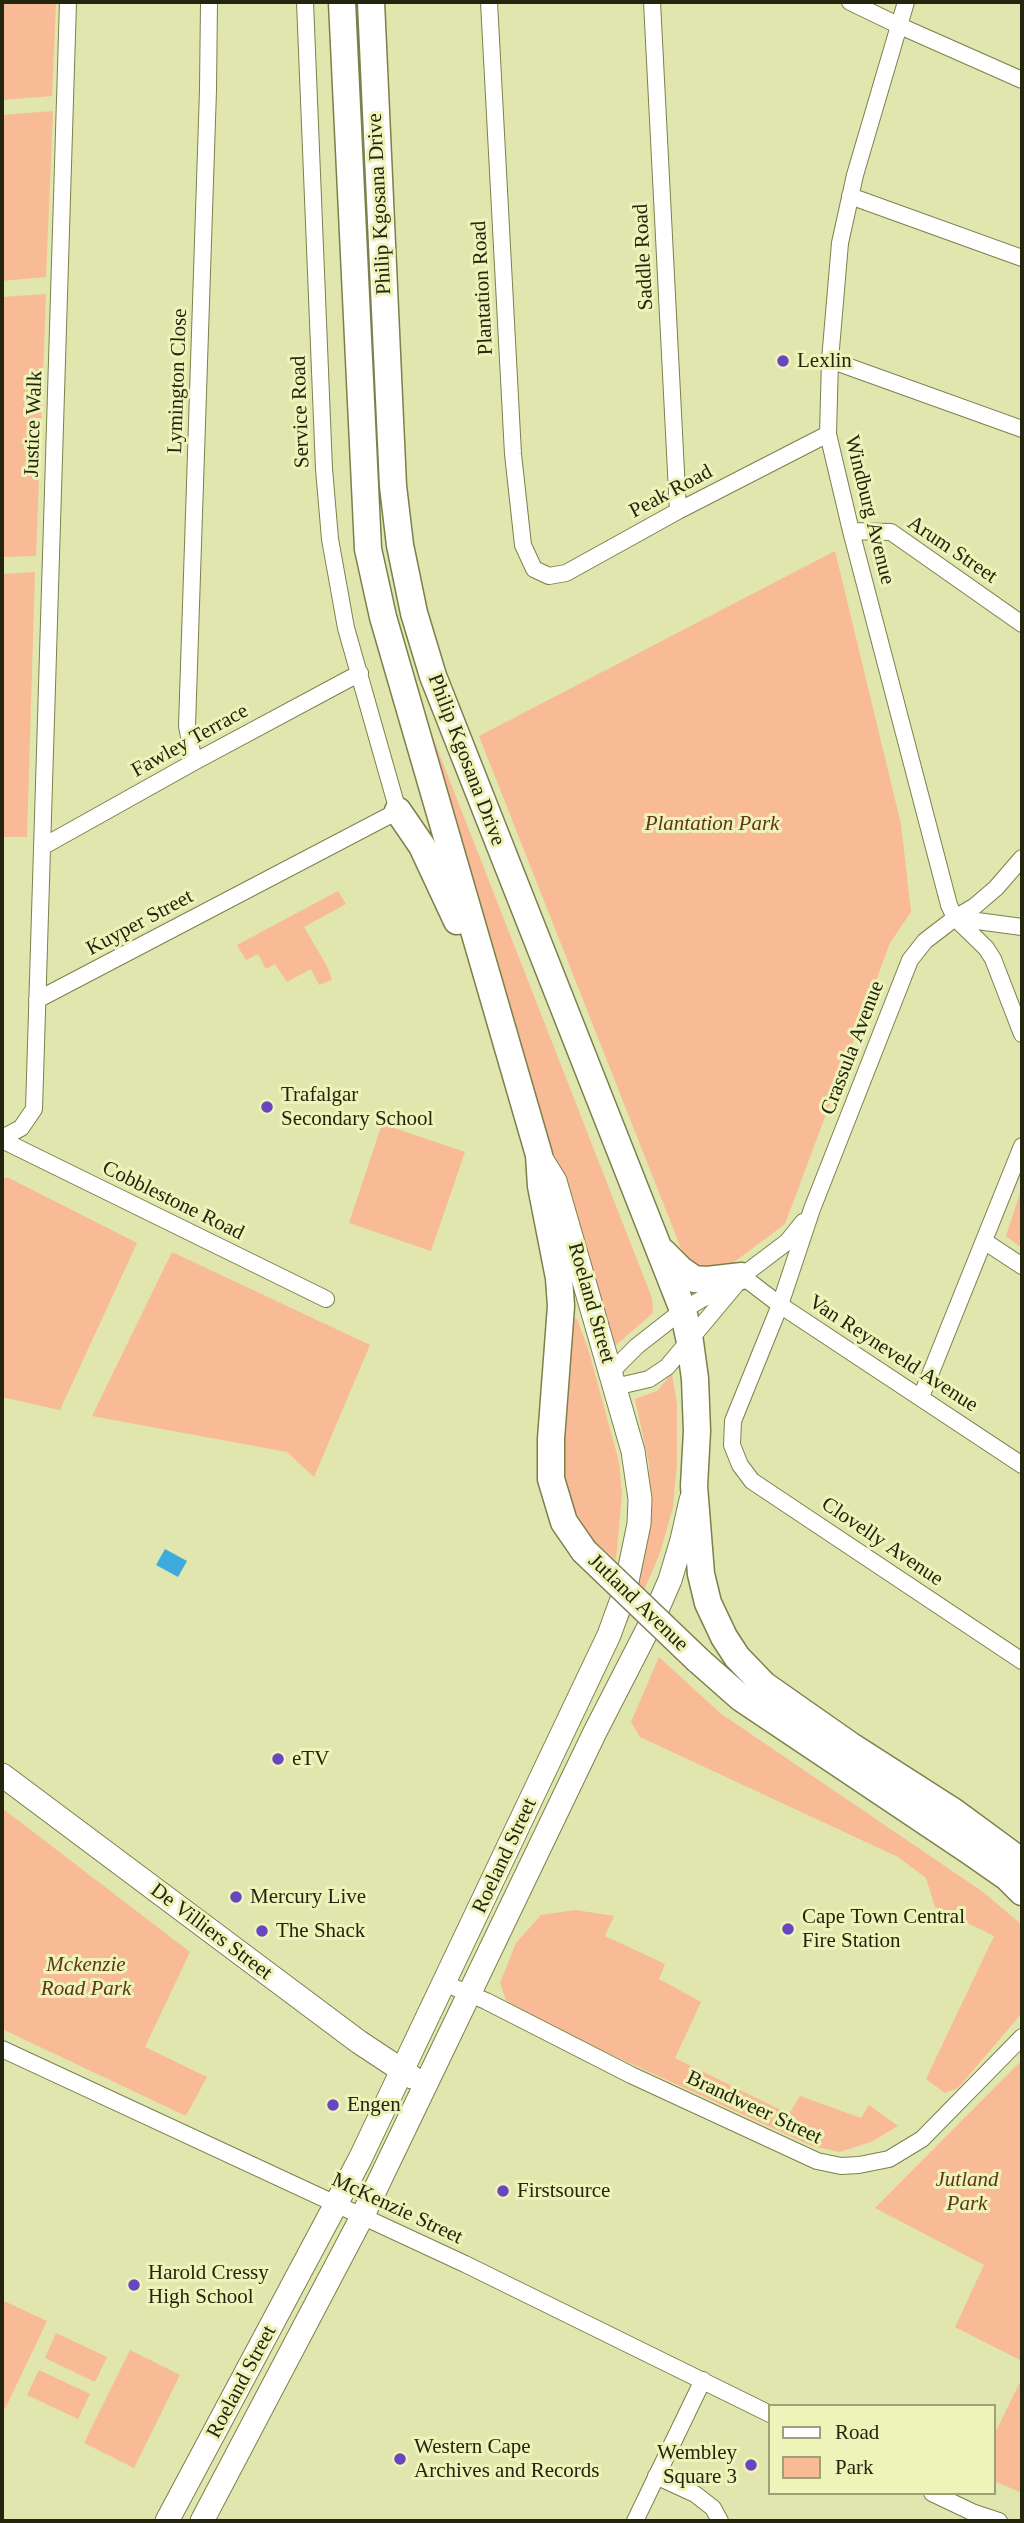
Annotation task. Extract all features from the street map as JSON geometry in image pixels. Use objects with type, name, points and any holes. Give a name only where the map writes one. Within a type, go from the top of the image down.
[{"type":"main road","name":"Philip Kgosana Drive","points":[[342,2],[368,549],[383,617],[539,1154]]},
{"type":"main road","name":"Philip Kgosana Drive","points":[[371,2],[393,486],[400,545],[414,613],[433,676],[459,746],[661,1251],[682,1310],[695,1380],[697,1431],[694,1486]]},
{"type":"main road","points":[[398,811],[422,846],[489,985]]},
{"type":"main road","name":"Roeland Street","points":[[167,2521],[337,2204],[609,1635],[625,1591],[639,1524],[640,1499],[633,1451],[555,1181],[539,1154]]},
{"type":"main road","name":"Jutland Avenue","points":[[539,1154],[541,1186],[558,1268],[561,1306],[551,1439],[551,1479],[564,1522],[584,1551],[741,1698],[968,1850],[1007,1877],[1022,1892]]},
{"type":"main road","points":[[661,1251],[694,1279],[742,1276]]},
{"type":"main road","name":"Roeland Street","points":[[202,2521],[363,2215],[424,2084],[662,1599],[682,1540],[694,1486]]},
{"type":"main road","name":"Jutland Avenue","points":[[694,1486],[701,1574],[708,1603],[724,1637],[749,1671],[794,1708],[954,1812],[1022,1861]]},
{"type":"main road","name":"De Villiers Street","points":[[2,1775],[377,2055],[424,2084]]},
{"type":"street","name":"Justice Walk","points":[[37,1000],[68,2]]},
{"type":"street","name":"Lymington Close","points":[[194,762],[187,726],[209,2]]},
{"type":"street","name":"Service Road","points":[[305,2],[324,469],[330,539],[339,596],[398,811]]},
{"type":"street","name":"Plantation Road","points":[[489,2],[513,454],[523,545],[534,569]]},
{"type":"street","name":"Saddle Road","points":[[652,2],[678,511]]},
{"type":"street","points":[[850,2],[1022,80]]},
{"type":"street","name":"Windburg Avenue","points":[[906,2],[850,196],[840,243],[830,360],[828,434],[851,531],[954,918]]},
{"type":"street","points":[[850,196],[1022,258]]},
{"type":"street","points":[[830,360],[1022,429]]},
{"type":"street","name":"Peak Road","points":[[534,569],[549,576],[566,573],[678,511],[828,434]]},
{"type":"street","name":"Arum Street","points":[[851,531],[891,532],[1022,624]]},
{"type":"street","name":"Fawley Terrace","points":[[42,848],[360,673]]},
{"type":"street","name":"Kuyper Street","points":[[37,1000],[398,811]]},
{"type":"street","name":"Crassula Avenue","points":[[732,1445],[733,1421],[780,1305],[812,1209],[910,960],[925,941],[954,918],[975,906],[1022,858]]},
{"type":"street","points":[[954,918],[1022,927]]},
{"type":"street","points":[[954,918],[986,948],[1022,1034]]},
{"type":"street","points":[[2,1139],[21,1128],[34,1109],[37,1000]]},
{"type":"street","name":"Cobblestone Road","points":[[2,1139],[327,1299]]},
{"type":"street","points":[[921,1397],[1022,1146]]},
{"type":"street","name":"Crassula Avenue","points":[[613,1379],[648,1338],[682,1310],[742,1276],[787,1242],[812,1209]]},
{"type":"street","points":[[984,1241],[1022,1266]]},
{"type":"street","name":"Crassula Avenue","points":[[613,1379],[655,1376],[675,1360],[742,1276]]},
{"type":"street","name":"Van Reyneveld Avenue","points":[[742,1276],[780,1305],[1022,1465]]},
{"type":"street","name":"Clovelly Avenue","points":[[732,1445],[740,1465],[752,1481],[1022,1661]]},
{"type":"street","name":"Brandweer Street","points":[[444,1983],[486,2001],[631,2075],[817,2161],[841,2166],[889,2159],[922,2139],[1022,2037]]},
{"type":"street","name":"McKenzie Street","points":[[2,2049],[363,2215],[768,2413]]},
{"type":"street","points":[[635,2521],[703,2380]]},
{"type":"street","points":[[656,2476],[695,2494],[713,2508],[720,2521]]},
{"type":"street","points":[[936,2495],[999,2521]]},
{"type":"green space","points":[[2,2],[56,2],[52,96],[2,100]]},
{"type":"green space","points":[[53,111],[46,277],[2,281],[2,115]]},
{"type":"green space","points":[[46,294],[36,556],[2,557],[2,297]]},
{"type":"green space","name":"Plantation Park","points":[[835,551],[901,824],[911,912],[890,943],[785,1224],[722,1271],[702,1273],[684,1256],[479,736]]},
{"type":"green space","points":[[35,572],[27,837],[2,837],[2,574]]},
{"type":"green space","points":[[423,727],[430,730],[652,1298],[653,1313],[615,1346],[540,1119]]},
{"type":"green space","points":[[338,891],[346,904],[304,927],[327,966],[332,980],[319,985],[311,969],[287,982],[275,964],[266,969],[258,954],[246,960],[237,945]]},
{"type":"green space","points":[[382,1124],[465,1152],[431,1251],[349,1223]]},
{"type":"green space","points":[[2,1178],[9,1178],[137,1243],[60,1410],[2,1397]]},
{"type":"green space","points":[[1022,1187],[1022,1248],[1006,1236]]},
{"type":"green space","points":[[172,1252],[370,1345],[314,1477],[287,1452],[92,1416]]},
{"type":"green space","points":[[571,1319],[577,1319],[589,1352],[619,1462],[622,1494],[616,1560],[586,1534],[571,1505],[559,1463]]},
{"type":"green space","points":[[672,1373],[677,1405],[677,1464],[673,1507],[660,1553],[643,1593],[600,1672],[639,1579],[651,1522],[649,1464],[635,1399],[657,1391]]},
{"type":"green space","points":[[659,1657],[720,1713],[983,1892],[1022,1925],[1022,2013],[958,2088],[945,2093],[926,2079],[994,1936],[935,1907],[926,1878],[898,1857],[640,1737],[631,1722]]},
{"type":"green space","name":"Mckenzie Road Park","points":[[2,1808],[190,1952],[145,2047],[207,2077],[186,2116],[2,2029]]},
{"type":"green space","points":[[575,1910],[614,1916],[605,1936],[665,1964],[659,1979],[701,2002],[675,2058],[789,2114],[800,2096],[861,2118],[869,2105],[898,2126],[871,2142],[839,2152],[812,2146],[524,2015],[506,2000],[500,1983],[516,1943],[541,1915]]},
{"type":"green space","name":"Jutland Park","points":[[1022,2060],[1022,2361],[955,2327],[984,2265],[875,2208]]},
{"type":"green space","points":[[4,2301],[47,2321],[5,2409],[2,2408]]},
{"type":"green space","points":[[56,2333],[107,2357],[95,2382],[45,2358]]},
{"type":"green space","points":[[130,2350],[180,2375],[134,2468],[84,2443]]},
{"type":"green space","points":[[39,2370],[90,2394],[78,2419],[27,2395]]},
{"type":"green space","points":[[1022,2378],[1022,2493],[996,2482],[996,2431]]},
{"type":"water","points":[[165,1549],[187,1561],[178,1577],[156,1565]]},
{"type":"place","name":"Lexlin","points":[[783,361]]},
{"type":"place","name":"Trafalgar Secondary School","points":[[267,1107]]},
{"type":"place","name":"eTV","points":[[278,1759]]},
{"type":"place","name":"Mercury Live","points":[[236,1897]]},
{"type":"place","name":"Cape Town Central Fire Station","points":[[788,1929]]},
{"type":"place","name":"The Shack","points":[[262,1931]]},
{"type":"place","name":"Engen","points":[[333,2105]]},
{"type":"place","name":"Firstsource","points":[[503,2191]]},
{"type":"place","name":"Harold Cressy High School","points":[[134,2285]]},
{"type":"place","name":"Western Cape Archives and Records","points":[[400,2459]]},
{"type":"place","name":"Wembley Square 3","points":[[751,2465]]}]
